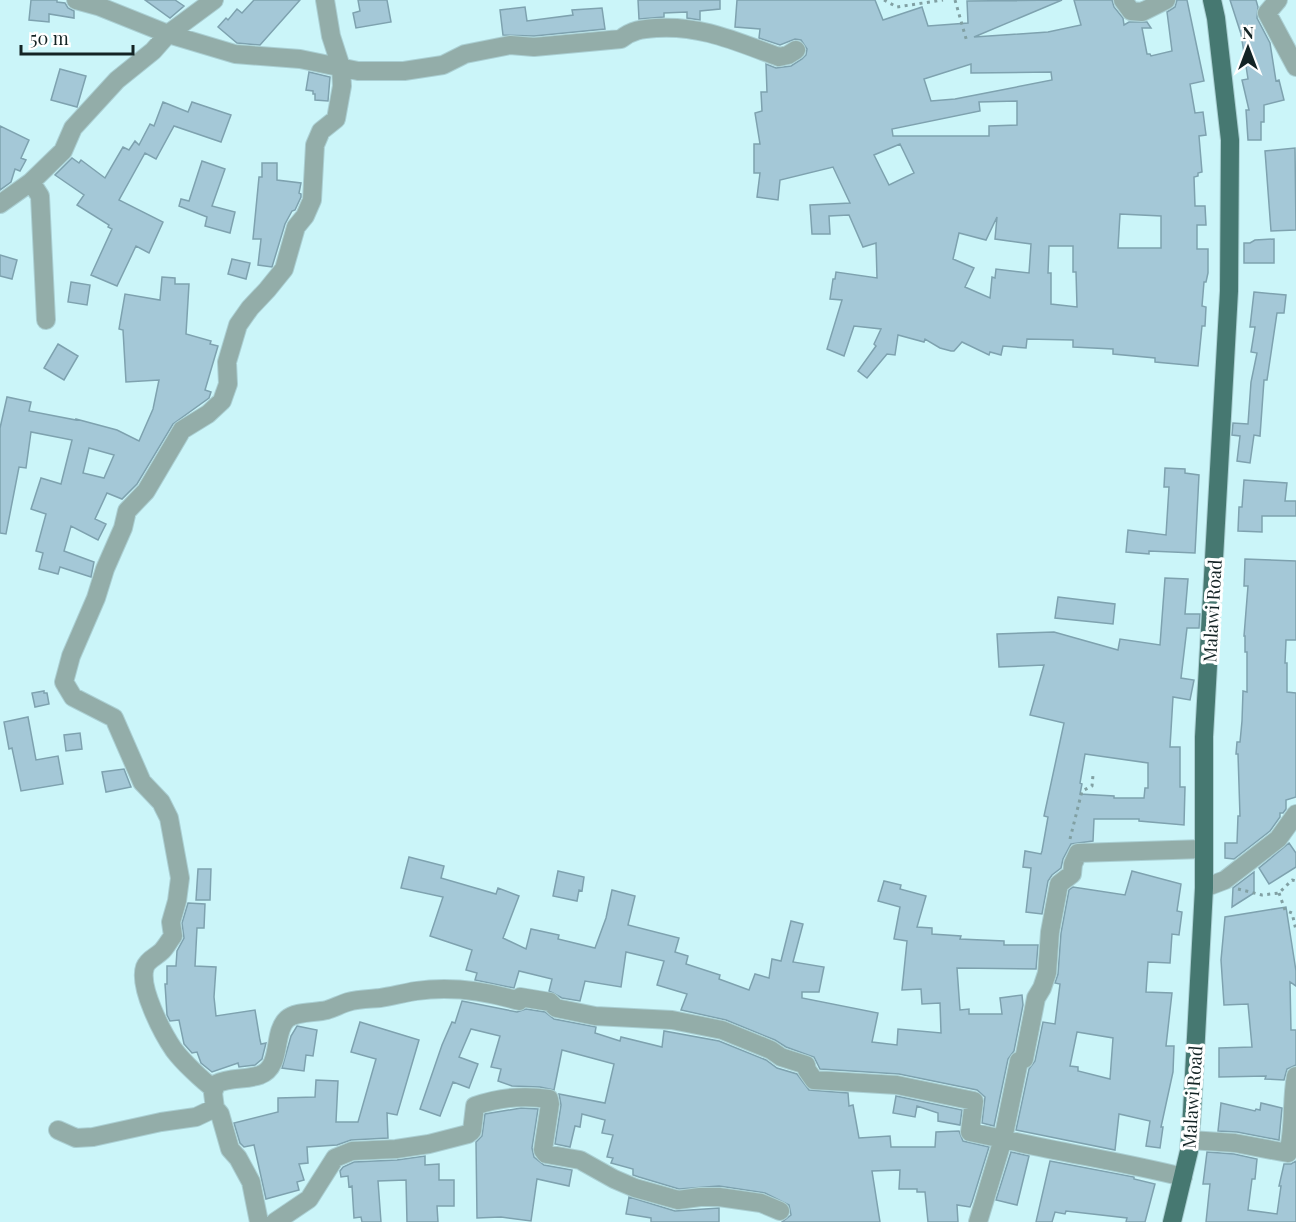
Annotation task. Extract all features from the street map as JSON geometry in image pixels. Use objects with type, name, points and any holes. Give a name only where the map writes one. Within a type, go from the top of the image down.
[{"type":"main road","name":"Malawi Road","points":[[1172,1222],[1190,1140],[1204,888],[1204,737],[1229,291],[1230,140],[1212,0]]},
{"type":"street","points":[[76,0],[98,6],[168,34],[234,54],[300,60],[358,71],[404,71],[443,65],[465,54],[510,45],[534,46],[621,39],[629,32],[640,29],[682,27],[736,40],[779,57],[796,50]]},
{"type":"street","points":[[0,204],[31,182],[63,151],[73,128],[117,80],[153,51],[168,34],[214,0]]},
{"type":"street","points":[[214,1089],[202,1080],[175,1050],[146,988],[145,969],[151,959],[161,952],[173,936],[171,922],[180,878],[169,818],[161,802],[142,782],[114,718],[73,698],[64,682],[71,656],[96,598],[105,569],[123,528],[127,511],[146,491],[182,430],[208,414],[222,401],[228,384],[227,362],[238,325],[284,268],[296,227],[305,216],[312,200],[315,145],[321,132],[336,118],[342,86],[341,67],[331,36],[325,0]]},
{"type":"street","points":[[1123,0],[1131,11],[1142,12],[1166,0]]},
{"type":"street","points":[[1278,0],[1267,13],[1296,67]]},
{"type":"street","points":[[31,182],[40,196],[46,320]]},
{"type":"street","points":[[1204,888],[1225,880],[1278,839],[1296,814]]},
{"type":"street","points":[[978,1222],[1003,1139],[1018,1060],[1024,1059],[1036,998],[1047,973],[1050,932],[1059,884],[1072,874],[1078,853],[1204,849]]},
{"type":"street","points":[[780,1211],[761,1203],[719,1197],[678,1200],[635,1188],[580,1160],[546,1154],[543,1150],[549,1099],[517,1095],[492,1099],[476,1106],[472,1131],[468,1134],[429,1144],[396,1149],[352,1151],[335,1158],[309,1199],[264,1222],[253,1200],[251,1182],[238,1158],[230,1149],[220,1114],[215,1108],[214,1089],[216,1084],[225,1079],[261,1074],[269,1068],[273,1062],[282,1027],[287,1019],[294,1015],[328,1010],[350,1001],[418,990],[472,991],[492,993],[519,1001],[520,997],[550,1002],[556,1008],[595,1016],[672,1020],[722,1030],[771,1050],[781,1057],[807,1065],[807,1070],[814,1080],[917,1088],[974,1101],[970,1132],[1058,1152],[1121,1162],[1183,1177]]},
{"type":"street","points":[[1190,1140],[1235,1143],[1292,1155],[1291,1120],[1296,1076]]},
{"type":"street","points":[[58,1130],[76,1137],[93,1137],[196,1117],[215,1108]]},
{"type":"path","points":[[884,0],[897,7],[943,0]]},
{"type":"path","points":[[955,0],[967,42]]},
{"type":"path","points":[[1078,853],[1068,851],[1082,791],[1092,786],[1093,775]]},
{"type":"path","points":[[1225,880],[1230,888],[1262,895],[1279,893],[1292,880],[1296,881]]},
{"type":"path","points":[[1279,893],[1285,910],[1292,913],[1296,930]]},
{"type":"building","points":[[31,0],[57,0],[57,2],[65,3],[74,11],[74,18],[49,14],[49,22],[29,20]]},
{"type":"building","points":[[145,0],[175,0],[184,6],[170,18]]},
{"type":"building","points":[[254,0],[300,0],[260,45],[237,43],[218,27],[237,9],[242,13]]},
{"type":"building","points":[[358,0],[387,0],[391,22],[356,28],[353,13],[360,11]]},
{"type":"building","points":[[638,0],[720,0],[720,9],[700,11],[700,20],[687,18],[687,12],[664,13],[664,17],[639,19]]},
{"type":"building","points":[[737,0],[875,0],[883,20],[922,7],[928,26],[968,23],[967,1],[1062,0],[974,37],[1048,32],[1081,25],[1074,0],[1112,0],[1114,7],[1123,18],[1124,25],[1129,22],[1147,22],[1151,28],[1142,28],[1147,54],[1151,56],[1172,51],[1167,12],[1175,7],[1177,0],[1187,0],[1204,81],[1190,84],[1195,113],[1203,112],[1206,135],[1199,136],[1202,172],[1194,177],[1195,206],[1205,206],[1206,225],[1197,225],[1197,249],[1208,249],[1208,273],[1206,282],[1204,282],[1202,306],[1206,307],[1205,326],[1202,326],[1198,366],[1155,362],[1155,358],[1113,354],[1113,349],[1073,347],[1073,340],[1027,339],[1026,348],[1003,346],[1001,355],[990,352],[989,355],[962,342],[954,351],[951,351],[940,348],[925,339],[924,342],[898,335],[895,355],[887,354],[867,378],[858,371],[876,346],[874,344],[881,329],[854,326],[844,356],[827,349],[842,300],[830,299],[836,272],[877,278],[876,243],[863,247],[849,215],[829,216],[830,234],[812,234],[810,205],[850,203],[833,167],[780,180],[778,200],[757,197],[760,173],[754,173],[754,144],[760,144],[755,113],[762,111],[761,92],[767,92],[766,64],[776,68],[791,66],[806,55],[807,49],[801,40],[795,39],[780,45],[759,38],[760,29],[735,27]],"holes":[[[971,64],[971,73],[1051,72],[1052,80],[955,99],[931,101],[924,79]],[[1017,101],[1017,125],[989,126],[989,136],[893,136],[892,129],[980,111],[979,102]],[[900,144],[914,173],[889,185],[874,155]],[[1120,214],[1161,216],[1161,248],[1118,248]],[[997,217],[995,239],[1031,244],[1029,273],[996,269],[995,278],[992,277],[990,298],[965,287],[974,268],[953,259],[959,233],[986,240]],[[1049,246],[1073,246],[1077,307],[1051,304],[1051,273],[1048,273]]]},
{"type":"building","points":[[1230,0],[1256,0],[1257,18],[1270,43],[1276,81],[1279,80],[1284,100],[1264,105],[1261,140],[1248,140],[1246,110],[1249,110],[1242,80],[1248,79],[1241,34]]},
{"type":"building","points":[[525,7],[527,21],[573,15],[572,10],[602,8],[605,29],[534,36],[503,35],[500,10]]},
{"type":"building","points":[[60,69],[86,76],[77,107],[51,100]]},
{"type":"building","points":[[309,72],[330,77],[328,101],[315,100],[313,91],[306,90]]},
{"type":"building","points":[[163,102],[188,112],[192,102],[231,115],[221,142],[174,126],[156,159],[145,153],[119,200],[163,222],[149,253],[136,246],[117,286],[91,275],[112,229],[77,205],[84,195],[55,175],[72,158],[79,163],[81,160],[105,178],[123,147],[129,150],[135,141],[139,145],[150,124],[154,126]]},
{"type":"building","points":[[0,126],[29,140],[21,158],[26,160],[20,171],[15,169],[11,182],[0,190]]},
{"type":"building","points":[[1295,148],[1296,230],[1271,231],[1265,151]]},
{"type":"building","points":[[202,161],[225,169],[212,206],[235,212],[230,233],[205,226],[207,217],[179,206],[181,199],[189,201]]},
{"type":"building","points":[[262,163],[277,163],[277,180],[301,183],[299,193],[301,197],[285,224],[272,267],[258,265],[261,239],[253,239]]},
{"type":"building","points":[[1274,239],[1274,263],[1244,263],[1244,243]]},
{"type":"building","points":[[0,255],[17,260],[12,279],[0,276]]},
{"type":"building","points":[[232,259],[250,263],[246,279],[228,274]]},
{"type":"building","points":[[162,277],[175,278],[175,284],[189,284],[186,334],[211,341],[210,344],[218,346],[205,390],[211,392],[209,398],[173,424],[137,484],[122,499],[107,493],[95,519],[106,524],[98,540],[71,526],[64,551],[94,562],[91,577],[60,567],[58,574],[39,569],[43,553],[36,551],[46,514],[31,509],[41,478],[61,484],[72,440],[31,432],[26,468],[19,467],[6,534],[0,533],[0,428],[7,397],[31,402],[29,411],[76,419],[117,430],[139,441],[153,409],[159,380],[126,382],[123,330],[119,329],[125,294],[160,300]],"holes":[[[89,448],[114,455],[104,478],[83,473]]]},
{"type":"building","points":[[71,282],[90,285],[87,305],[68,302]]},
{"type":"building","points":[[1254,292],[1286,295],[1284,313],[1277,313],[1267,380],[1264,380],[1260,436],[1254,435],[1250,463],[1237,461],[1240,436],[1232,435],[1233,423],[1248,424],[1251,382],[1257,353],[1251,352],[1255,327],[1250,327]]},
{"type":"building","points":[[58,344],[78,356],[64,380],[44,368]]},
{"type":"building","points":[[1165,468],[1185,469],[1185,473],[1199,475],[1195,553],[1126,552],[1128,530],[1166,535],[1169,487],[1164,487]]},
{"type":"building","points":[[1244,480],[1287,483],[1285,501],[1296,501],[1296,516],[1262,516],[1262,532],[1238,531],[1239,507],[1242,507]]},
{"type":"building","points":[[1245,559],[1296,561],[1296,640],[1286,640],[1285,663],[1287,663],[1287,692],[1296,693],[1296,797],[1286,800],[1286,809],[1280,813],[1280,817],[1270,831],[1234,859],[1225,858],[1225,843],[1237,843],[1238,816],[1240,816],[1238,754],[1236,754],[1237,742],[1240,742],[1243,691],[1247,692],[1247,652],[1245,652],[1244,636],[1248,586],[1244,586]]},
{"type":"building","points":[[1165,578],[1188,579],[1185,614],[1200,614],[1199,628],[1187,628],[1181,678],[1194,680],[1190,700],[1173,697],[1170,747],[1180,747],[1180,787],[1185,787],[1184,825],[1139,821],[1139,819],[1094,819],[1093,841],[1071,844],[1061,868],[1048,881],[1042,914],[1026,912],[1031,868],[1023,867],[1025,851],[1041,854],[1042,851],[1048,817],[1044,816],[1064,723],[1030,715],[1044,665],[999,667],[997,634],[1054,632],[1118,650],[1120,639],[1160,645]],"holes":[[[1085,754],[1148,763],[1148,788],[1145,788],[1144,798],[1114,798],[1114,796],[1080,794]]]},
{"type":"building","points":[[1058,597],[1115,604],[1113,624],[1055,618]]},
{"type":"building","points":[[44,691],[47,693],[49,704],[35,707],[32,693]]},
{"type":"building","points":[[28,717],[36,760],[58,756],[63,784],[21,791],[4,722]]},
{"type":"building","points":[[80,733],[82,749],[66,751],[64,735]]},
{"type":"building","points":[[124,769],[131,787],[106,792],[102,772]]},
{"type":"building","points":[[1289,843],[1296,853],[1296,867],[1269,884],[1259,868]]},
{"type":"building","points":[[409,857],[444,866],[441,878],[496,894],[498,888],[519,896],[503,938],[526,949],[531,929],[559,935],[558,939],[595,948],[606,918],[612,890],[635,896],[628,925],[679,938],[675,952],[688,956],[686,964],[720,975],[719,979],[749,990],[755,974],[769,978],[772,959],[781,961],[791,921],[803,924],[793,962],[824,967],[819,992],[802,992],[802,998],[878,1013],[872,1042],[897,1045],[898,1029],[941,1033],[940,1003],[922,1004],[921,989],[902,990],[907,941],[894,939],[900,907],[878,901],[884,881],[901,885],[900,889],[926,896],[917,927],[932,928],[932,934],[961,936],[960,939],[1004,941],[1004,945],[1038,945],[1036,969],[957,968],[960,1010],[969,1009],[969,1014],[1002,1014],[1000,998],[1022,995],[1023,1005],[1014,1051],[1008,1059],[994,1126],[982,1123],[985,1097],[977,1090],[899,1074],[820,1069],[814,1057],[786,1047],[775,1040],[726,1020],[681,1010],[687,994],[657,985],[664,961],[626,952],[621,987],[585,981],[580,1001],[562,998],[549,991],[552,979],[519,971],[514,988],[475,980],[477,973],[466,970],[472,950],[430,936],[443,897],[401,888]]},
{"type":"building","points":[[198,869],[211,869],[210,900],[196,900]]},
{"type":"building","points":[[558,871],[584,877],[582,891],[579,890],[577,901],[553,896]]},
{"type":"building","points":[[1132,871],[1181,884],[1177,911],[1182,912],[1179,935],[1172,934],[1170,963],[1148,962],[1146,992],[1172,993],[1166,1046],[1174,1046],[1173,1072],[1161,1127],[1163,1127],[1160,1148],[1146,1146],[1150,1121],[1119,1114],[1115,1150],[1016,1130],[1029,1069],[1035,1061],[1043,1022],[1055,1024],[1060,984],[1055,983],[1069,890],[1073,887],[1125,895]],"holes":[[[1077,1032],[1113,1038],[1110,1079],[1078,1071],[1078,1067],[1070,1066]]]},
{"type":"building","points":[[1254,872],[1254,893],[1232,907],[1233,888]]},
{"type":"building","points":[[188,903],[205,904],[204,928],[197,928],[195,966],[216,967],[214,997],[216,1016],[255,1010],[261,1044],[266,1043],[262,1059],[255,1065],[239,1067],[238,1063],[212,1072],[201,1063],[197,1052],[192,1053],[184,1044],[179,1020],[170,1021],[167,1015],[165,984],[167,984],[167,966],[176,966],[177,951],[184,938],[182,923]]},
{"type":"building","points":[[1286,907],[1296,971],[1296,986],[1290,982],[1291,1030],[1296,1030],[1296,1065],[1287,1069],[1284,1080],[1265,1079],[1266,1076],[1219,1077],[1219,1048],[1252,1047],[1248,1004],[1224,1005],[1221,960],[1225,917]]},
{"type":"building","points":[[462,1001],[517,1012],[526,1009],[545,1012],[554,1019],[596,1027],[595,1033],[620,1041],[621,1037],[662,1047],[664,1031],[719,1041],[766,1060],[777,1068],[797,1074],[809,1090],[848,1093],[849,1106],[853,1105],[859,1138],[890,1136],[891,1147],[935,1147],[936,1132],[959,1131],[963,1141],[989,1147],[972,1202],[970,1207],[957,1205],[958,1222],[928,1222],[925,1192],[917,1192],[917,1189],[899,1189],[900,1170],[872,1171],[880,1222],[782,1222],[791,1215],[789,1205],[765,1193],[719,1186],[679,1189],[633,1175],[633,1169],[611,1163],[613,1158],[607,1157],[613,1135],[602,1133],[605,1120],[582,1114],[580,1127],[575,1126],[570,1147],[555,1144],[561,1105],[559,1094],[605,1103],[614,1064],[562,1050],[554,1090],[512,1086],[498,1081],[501,1069],[491,1067],[500,1036],[471,1029],[459,1057],[478,1064],[469,1088],[453,1082],[440,1116],[420,1109],[442,1045],[452,1022],[455,1023]]},
{"type":"building","points":[[360,1022],[419,1040],[397,1115],[387,1113],[388,1138],[351,1140],[337,1145],[307,1147],[308,1163],[299,1164],[304,1180],[297,1182],[299,1190],[266,1199],[254,1145],[244,1147],[240,1143],[234,1123],[278,1112],[278,1098],[315,1097],[316,1080],[338,1081],[336,1122],[358,1122],[376,1059],[351,1052]]},
{"type":"building","points":[[297,1026],[317,1030],[313,1056],[306,1055],[304,1071],[282,1068],[291,1036]]},
{"type":"building","points":[[896,1096],[962,1110],[960,1125],[938,1121],[938,1113],[917,1106],[915,1117],[893,1113]]},
{"type":"building","points":[[1221,1103],[1255,1111],[1260,1110],[1261,1103],[1282,1108],[1279,1140],[1218,1131]]},
{"type":"building","points":[[521,1108],[538,1109],[532,1148],[534,1157],[544,1165],[572,1170],[569,1186],[537,1179],[531,1221],[501,1217],[477,1218],[476,1142],[482,1136],[485,1114]]},
{"type":"building","points":[[1011,1152],[1029,1156],[1017,1205],[996,1200]]},
{"type":"building","points":[[1207,1152],[1257,1159],[1248,1210],[1277,1214],[1281,1186],[1279,1186],[1284,1164],[1296,1161],[1296,1222],[1206,1222],[1210,1184],[1203,1184]]},
{"type":"building","points":[[425,1156],[425,1165],[439,1164],[439,1180],[454,1180],[454,1206],[437,1206],[438,1222],[407,1222],[406,1180],[378,1181],[381,1222],[362,1222],[361,1217],[354,1218],[352,1186],[349,1187],[348,1176],[341,1177],[340,1171],[343,1167],[354,1162]]},
{"type":"building","points":[[1050,1161],[1134,1177],[1134,1179],[1155,1184],[1145,1222],[1126,1222],[1127,1218],[1066,1211],[1065,1214],[1055,1212],[1052,1222],[1036,1222]]},
{"type":"building","points":[[629,1197],[675,1211],[719,1208],[719,1222],[651,1222],[651,1218],[626,1214]]}]
